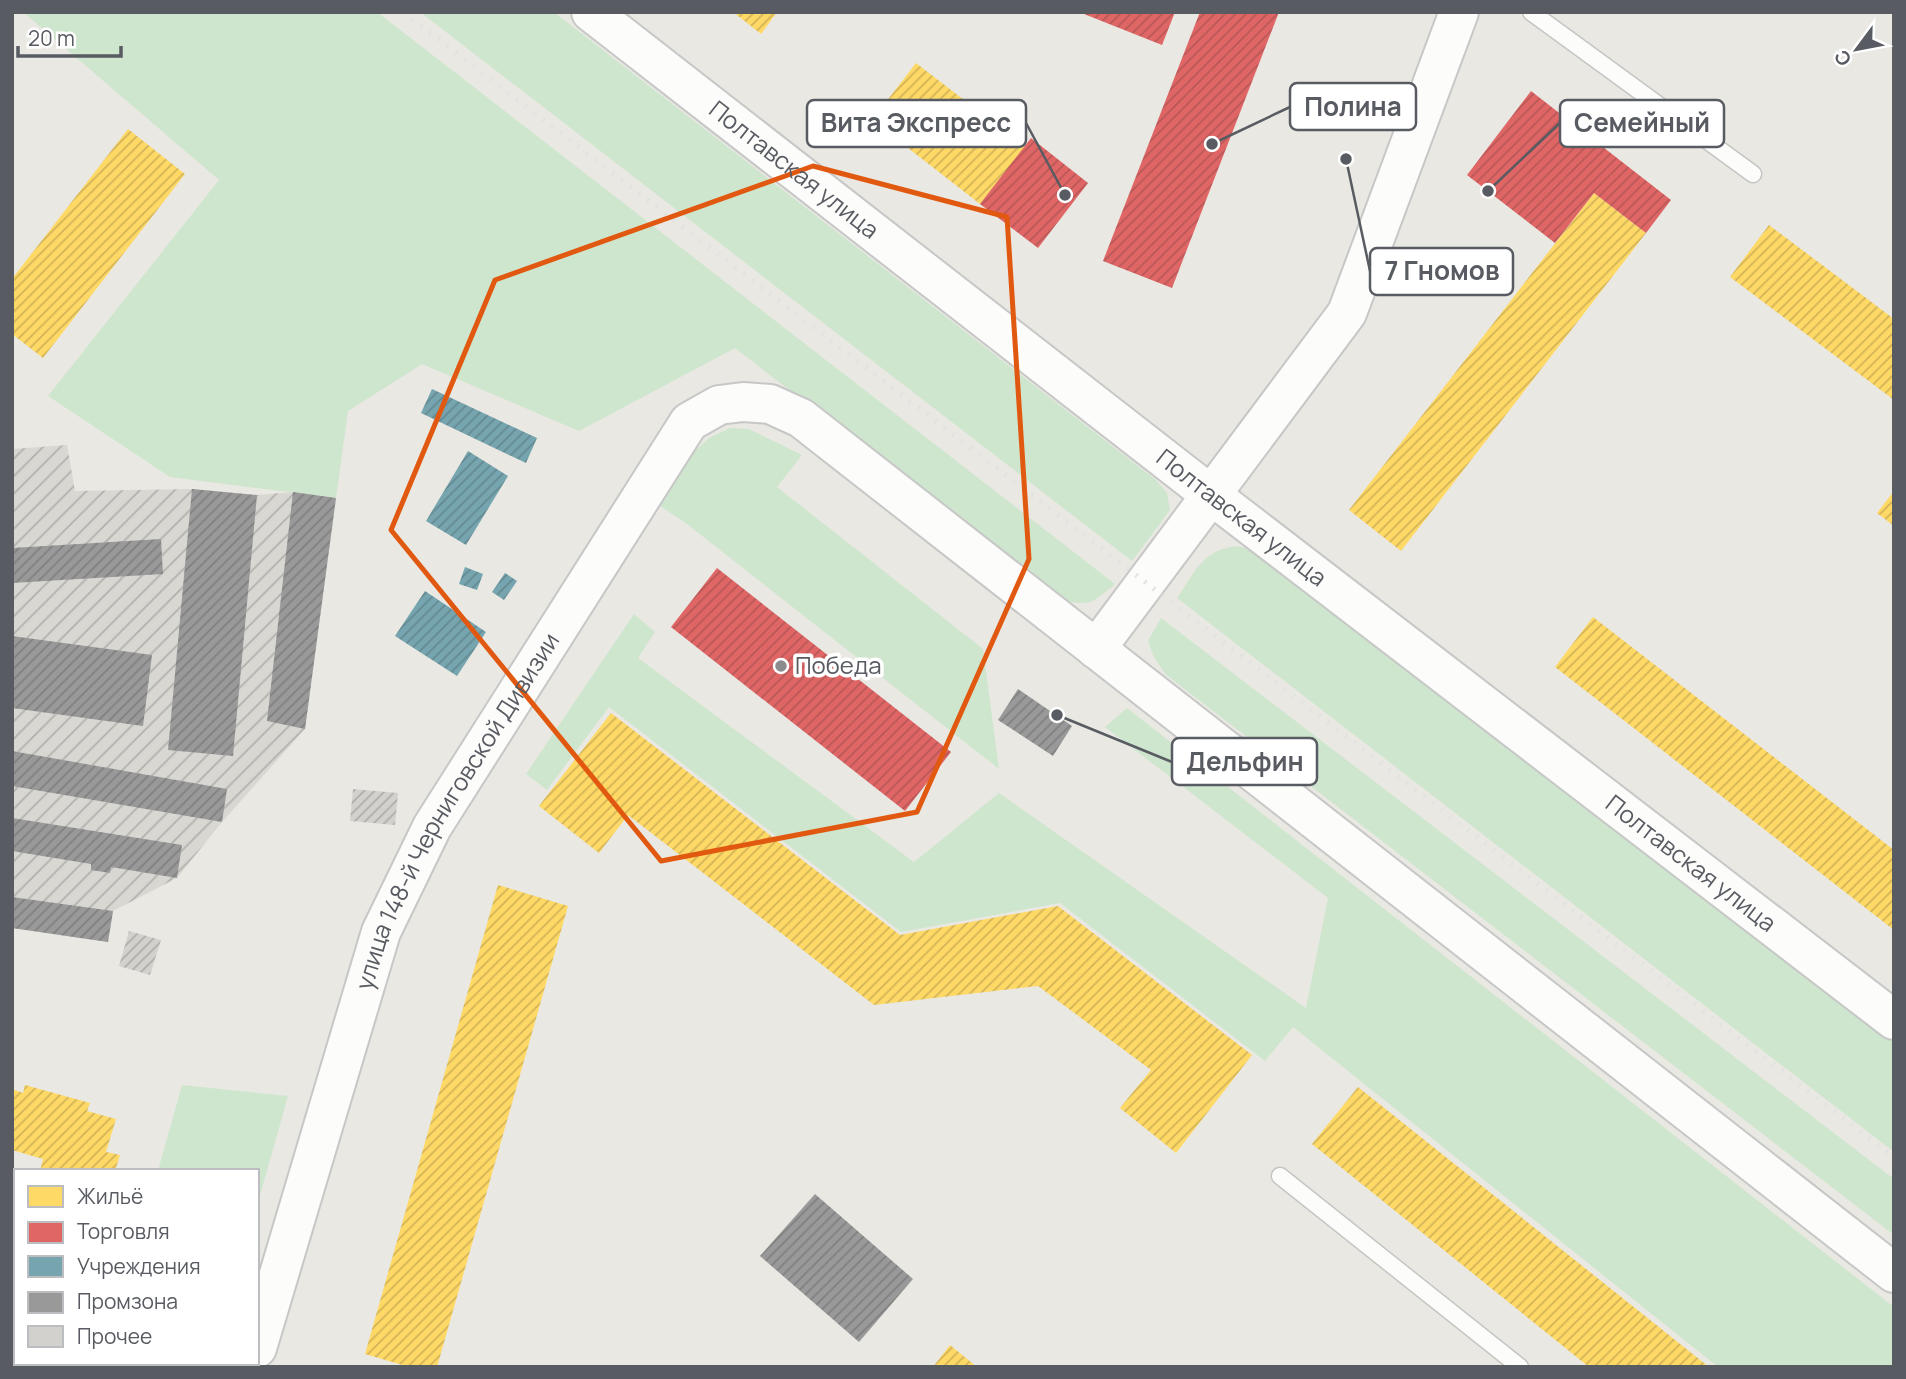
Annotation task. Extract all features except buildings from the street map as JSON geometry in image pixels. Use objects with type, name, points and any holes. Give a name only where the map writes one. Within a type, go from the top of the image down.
[{"type":"street","name":"Полтавская улица","points":[[591,12],[1211,495],[1894,1020]]},
{"type":"street","points":[[1459,12],[1347,313],[1096,649],[1894,1273]]},
{"type":"street","name":"улица 148-й Черниговской Дивизии","points":[[259,1341],[381,932],[432,827],[689,422],[719,405],[743,402],[770,404],[801,418],[1096,649]]},
{"type":"lane","points":[[1531,12],[1753,174]]},
{"type":"lane","points":[[1280,1176],[1520,1367]]},
{"type":"highlighted area","points":[[813,166],[1007,217],[1029,559],[917,812],[661,861],[391,530],[495,280]]},
{"type":"shaded area","points":[[67,445],[75,491],[192,489],[257,495],[293,492],[336,498],[305,729],[222,822],[177,878],[113,911],[108,942],[12,928],[12,449]]},
{"type":"green space","points":[[23,12],[377,12],[1115,584],[1090,602],[1077,603],[1059,599],[735,348],[579,431],[422,364],[348,411],[336,498],[170,477],[48,396],[219,180]]},
{"type":"green space","points":[[420,12],[554,12],[1156,480],[1167,493],[1170,510],[1132,561]]},
{"type":"green space","points":[[730,428],[749,429],[802,455],[777,487],[983,649],[999,769],[687,524],[657,504],[694,452],[709,438]]},
{"type":"green space","points":[[1237,546],[1256,551],[1299,580],[1894,1041],[1894,1152],[1177,598],[1201,563],[1216,552]]},
{"type":"green space","points":[[634,614],[655,632],[638,658],[914,862],[999,793],[1306,1008],[1328,898],[1105,727],[1127,708],[1894,1307],[1894,1367],[1718,1367],[1293,1027],[1265,1061],[1060,903],[901,932],[609,707],[547,790],[526,774]]},
{"type":"green space","points":[[1161,618],[1894,1179],[1894,1235],[1165,674],[1148,641]]},
{"type":"green space","points":[[182,1085],[288,1096],[259,1199],[259,1169],[159,1169]]},
{"type":"railway","points":[[403,12],[1894,1157]]},
{"type":"place","name":"Полина","points":[[1212,144]]},
{"type":"place","name":"7 Гномов","points":[[1346,159]]},
{"type":"place","name":"Семейный","points":[[1488,191]]},
{"type":"place","name":"Вита Экспресс","points":[[1065,195]]},
{"type":"place","name":"Победа","points":[[781,666]]},
{"type":"place","name":"Дельфин","points":[[1057,715]]}]
